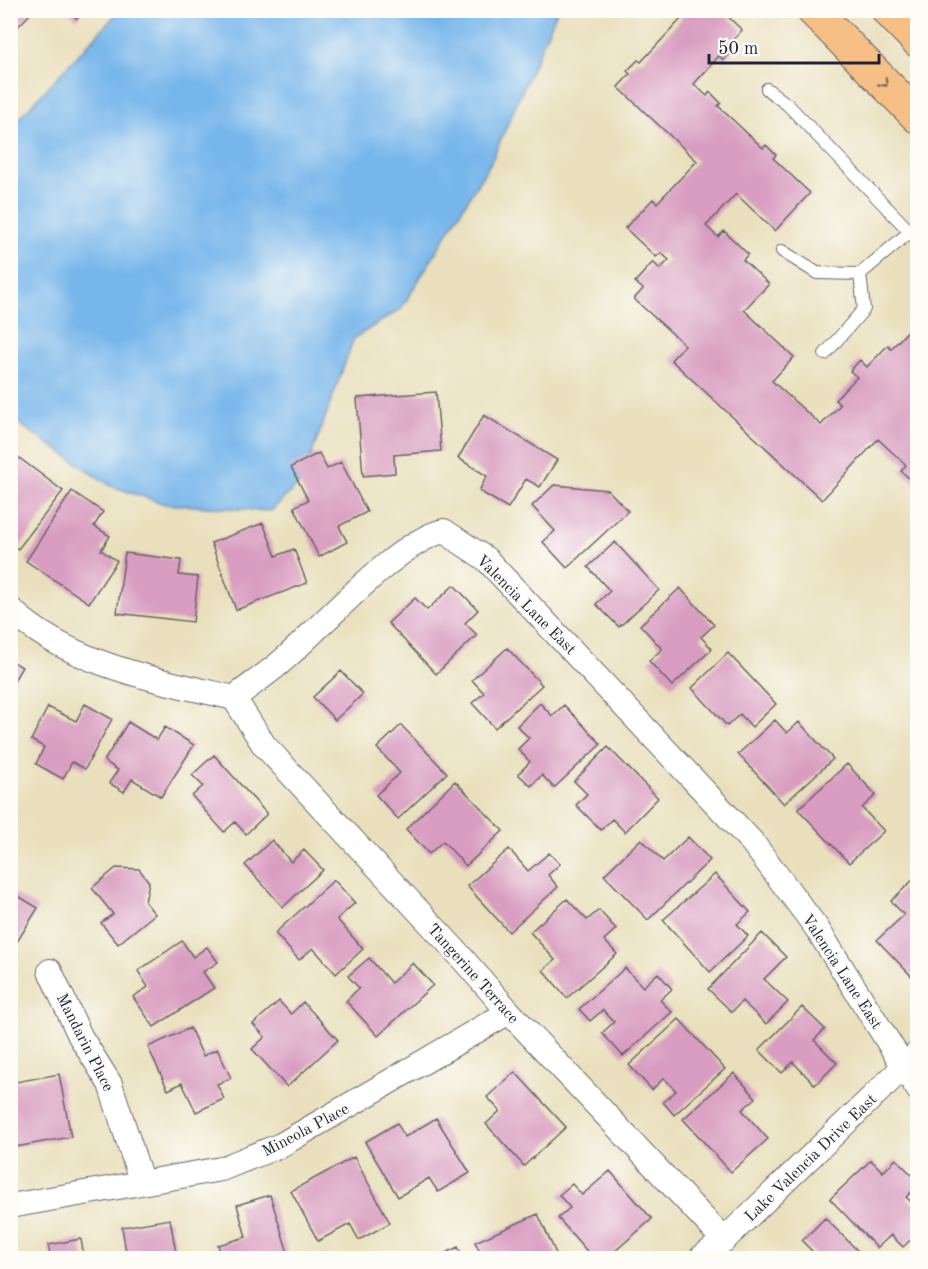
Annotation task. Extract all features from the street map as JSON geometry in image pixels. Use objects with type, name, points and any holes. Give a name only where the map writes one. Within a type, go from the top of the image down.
[{"type":"main road","points":[[813,10],[918,117]]},
{"type":"main road","points":[[888,10],[918,41]]},
{"type":"street","name":"Valencia Lane East","points":[[234,698],[280,663],[406,548],[433,533],[444,531],[486,559],[752,842],[911,1060],[918,1089]]},
{"type":"street","points":[[10,609],[50,639],[92,658],[147,677],[234,698]]},
{"type":"street","name":"Tangerine Terrace","points":[[234,698],[264,745],[454,949],[509,1012],[724,1240]]},
{"type":"street","name":"Mandarin Place","points":[[50,971],[80,1036],[110,1084],[142,1183]]},
{"type":"street","name":"Mineola Place","points":[[10,1206],[221,1170],[281,1145],[509,1012]]},
{"type":"street","name":"Lake Valencia Drive East","points":[[701,1258],[724,1240],[911,1060]]},
{"type":"lane","points":[[767,89],[788,105],[915,232],[860,274],[817,273],[782,251]]},
{"type":"lane","points":[[825,354],[864,309],[860,274]]},
{"type":"water","points":[[119,11],[557,11],[491,162],[401,309],[354,338],[302,481],[271,511],[165,504],[111,486],[11,418],[10,128]]},
{"type":"building","points":[[10,10],[34,10],[10,35]]},
{"type":"building","points":[[67,10],[84,10],[77,19]]},
{"type":"building","points":[[681,10],[721,10],[742,30],[728,46],[733,50],[724,60],[719,56],[694,84],[707,96],[710,92],[721,103],[718,106],[763,148],[766,145],[776,155],[773,158],[810,193],[775,231],[736,194],[706,226],[718,237],[724,231],[748,254],[743,260],[769,284],[744,310],[794,357],[772,381],[821,425],[840,405],[835,400],[857,377],[850,371],[860,360],[867,367],[888,345],[891,349],[918,320],[918,486],[901,471],[906,465],[878,439],[822,500],[671,360],[685,345],[634,299],[643,289],[635,282],[653,262],[660,269],[669,260],[661,253],[656,257],[625,228],[653,199],[657,203],[697,161],[618,87],[630,74],[627,71],[638,60],[641,62],[682,18],[678,14]]},
{"type":"building","points":[[436,392],[441,451],[394,455],[395,473],[363,476],[357,398]]},
{"type":"building","points":[[484,415],[557,460],[540,487],[526,479],[508,508],[479,491],[487,476],[458,458]]},
{"type":"building","points":[[10,451],[63,491],[18,549],[10,543]]},
{"type":"building","points":[[319,453],[327,469],[341,462],[367,512],[339,526],[347,542],[319,557],[294,507],[308,500],[291,467]]},
{"type":"building","points":[[554,485],[608,490],[628,511],[567,568],[543,542],[555,531],[532,506]]},
{"type":"building","points":[[72,491],[103,512],[94,526],[110,536],[101,550],[117,561],[89,603],[26,561]]},
{"type":"building","points":[[263,523],[276,556],[294,549],[307,583],[236,610],[211,543]]},
{"type":"building","points":[[615,542],[659,590],[619,627],[596,604],[610,591],[588,567]]},
{"type":"building","points":[[125,553],[181,560],[179,575],[198,577],[193,622],[117,613]]},
{"type":"building","points":[[454,585],[478,610],[465,623],[477,635],[436,674],[388,623],[415,598],[427,610]]},
{"type":"building","points":[[680,588],[714,625],[701,637],[712,649],[672,686],[649,661],[662,649],[640,625]]},
{"type":"building","points":[[507,648],[542,685],[495,728],[472,703],[484,693],[472,680]]},
{"type":"building","points":[[728,653],[776,704],[752,727],[740,714],[727,726],[692,688]]},
{"type":"building","points":[[10,660],[22,667],[10,687]]},
{"type":"building","points":[[341,671],[363,694],[335,720],[313,697]]},
{"type":"building","points":[[540,703],[552,716],[564,705],[601,744],[554,788],[542,775],[531,786],[518,774],[530,762],[518,749],[529,738],[517,726]]},
{"type":"building","points":[[85,704],[112,719],[85,769],[72,762],[63,779],[36,764],[44,747],[31,740],[48,707],[76,721]]},
{"type":"building","points":[[775,720],[787,733],[799,722],[833,759],[784,804],[738,754]]},
{"type":"building","points":[[128,722],[157,740],[165,727],[194,745],[161,797],[132,779],[124,792],[109,783],[118,770],[104,761]]},
{"type":"building","points":[[401,725],[447,773],[398,819],[376,795],[400,773],[377,748]]},
{"type":"building","points":[[608,747],[658,798],[625,832],[612,819],[601,830],[576,805],[587,794],[574,781]]},
{"type":"building","points":[[214,755],[267,814],[246,834],[235,822],[224,832],[192,796],[203,786],[192,775]]},
{"type":"building","points":[[847,764],[876,795],[862,808],[884,831],[849,863],[798,809]]},
{"type":"building","points":[[455,781],[503,831],[466,866],[443,841],[429,854],[406,829]]},
{"type":"building","points":[[688,837],[710,860],[648,920],[604,875],[641,839],[663,861]]},
{"type":"building","points":[[272,840],[291,862],[304,850],[323,870],[283,907],[245,865]]},
{"type":"building","points":[[509,849],[528,871],[549,853],[560,864],[548,875],[558,887],[509,932],[467,886]]},
{"type":"building","points":[[116,868],[139,869],[149,882],[145,902],[155,914],[118,944],[101,923],[113,914],[92,888]]},
{"type":"building","points":[[715,874],[750,912],[737,924],[748,936],[710,972],[663,920]]},
{"type":"building","points":[[918,875],[918,979],[916,981],[877,940],[904,915],[891,901]]},
{"type":"building","points":[[334,880],[355,903],[337,919],[363,949],[336,974],[313,948],[299,960],[275,933]]},
{"type":"building","points":[[10,891],[38,908],[10,953]]},
{"type":"building","points":[[567,899],[587,920],[599,910],[616,929],[604,940],[617,954],[567,998],[543,970],[555,960],[530,932]]},
{"type":"building","points":[[762,933],[786,957],[764,979],[788,1002],[766,1024],[742,1001],[732,1012],[708,989]]},
{"type":"building","points":[[182,941],[193,957],[207,947],[218,962],[203,972],[214,988],[154,1027],[133,997],[148,987],[138,971]]},
{"type":"building","points":[[369,958],[391,983],[413,963],[433,985],[378,1036],[346,1001],[359,988],[348,976]]},
{"type":"building","points":[[625,968],[643,987],[658,973],[672,989],[660,1000],[672,1012],[623,1056],[602,1033],[614,1022],[603,1010],[590,1021],[579,1009]]},
{"type":"building","points":[[279,1001],[291,1014],[303,1002],[338,1040],[287,1087],[252,1049],[265,1037],[253,1024]]},
{"type":"building","points":[[802,1007],[825,1029],[814,1040],[837,1063],[815,1085],[793,1062],[782,1073],[759,1050]]},
{"type":"building","points":[[679,1019],[725,1069],[674,1115],[663,1102],[676,1091],[664,1078],[652,1090],[629,1065]]},
{"type":"building","points":[[190,1028],[203,1056],[217,1049],[231,1078],[217,1084],[224,1099],[196,1112],[182,1083],[168,1090],[148,1047]]},
{"type":"building","points":[[515,1072],[566,1127],[524,1166],[486,1124],[500,1111],[487,1097]]},
{"type":"building","points":[[734,1073],[756,1098],[742,1110],[768,1139],[731,1172],[683,1119]]},
{"type":"building","points":[[59,1074],[71,1137],[10,1148],[10,1083]]},
{"type":"building","points":[[436,1118],[470,1173],[438,1192],[429,1178],[398,1197],[365,1142],[397,1123],[405,1137]]},
{"type":"building","points":[[354,1157],[390,1223],[359,1240],[350,1224],[318,1241],[291,1191]]},
{"type":"building","points":[[896,1159],[918,1181],[918,1186],[906,1197],[918,1208],[918,1233],[903,1247],[891,1235],[877,1248],[830,1199],[871,1160],[883,1172]]},
{"type":"building","points":[[610,1171],[652,1219],[607,1258],[593,1258],[558,1218],[570,1208],[559,1195],[572,1184],[582,1195]]},
{"type":"building","points":[[270,1195],[289,1256],[222,1258],[218,1245],[246,1237],[237,1205]]},
{"type":"building","points":[[538,1214],[558,1258],[483,1258],[475,1242]]},
{"type":"building","points":[[825,1218],[862,1255],[859,1258],[809,1258],[814,1253],[802,1241]]},
{"type":"building","points":[[170,1219],[177,1258],[127,1258],[122,1227]]},
{"type":"building","points":[[81,1239],[84,1258],[51,1258],[48,1245]]},
{"type":"building","points":[[458,1247],[464,1258],[435,1258]]}]
